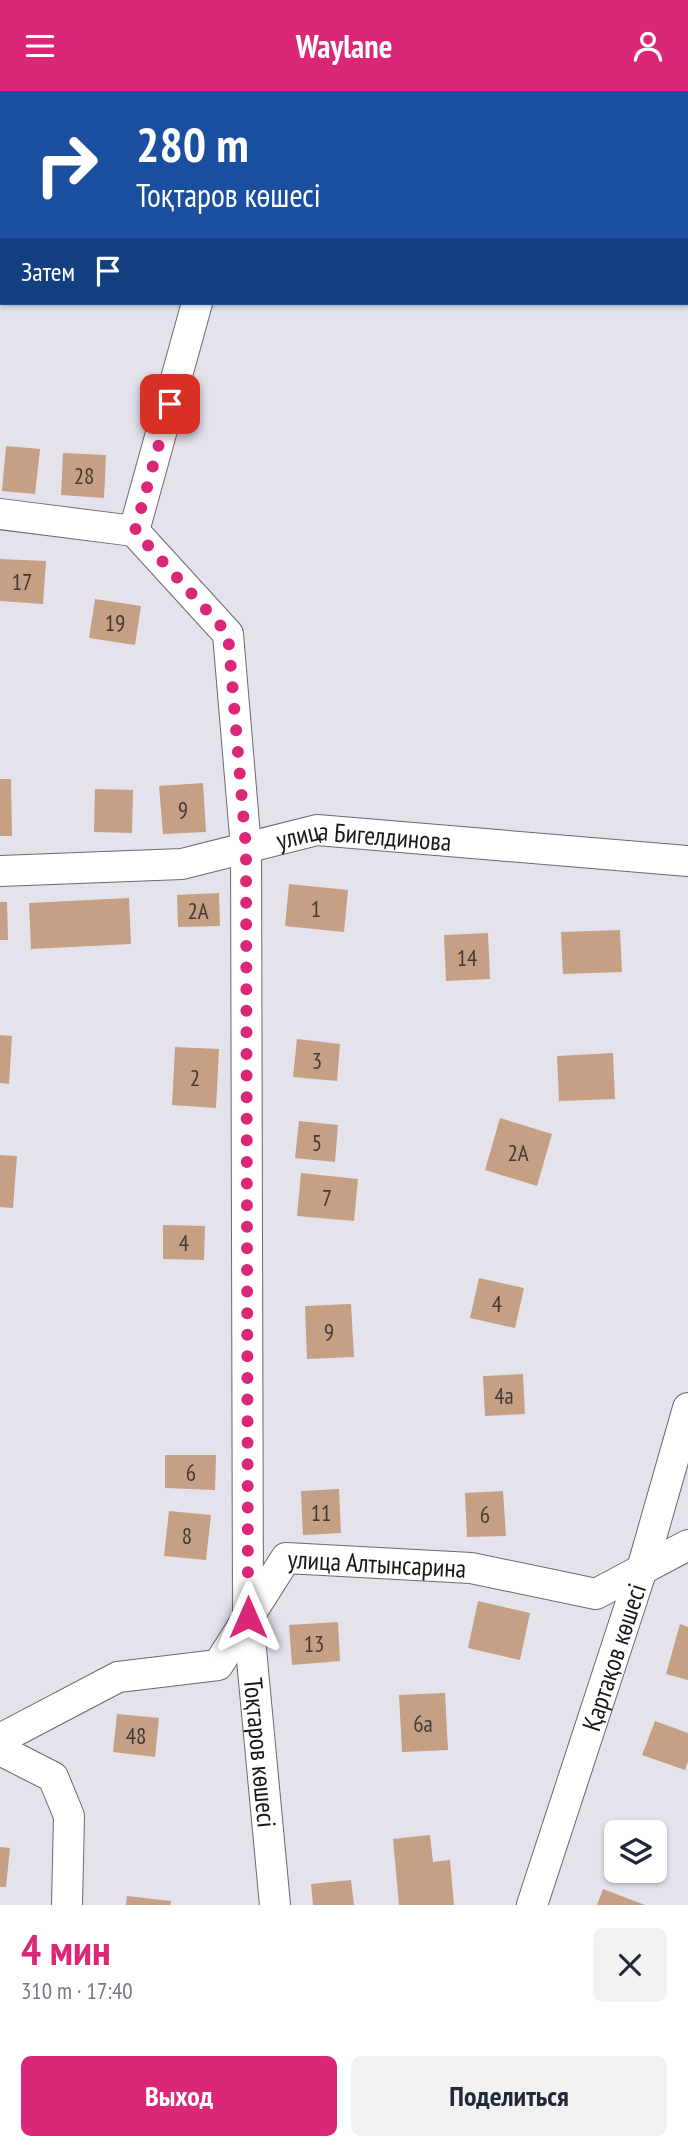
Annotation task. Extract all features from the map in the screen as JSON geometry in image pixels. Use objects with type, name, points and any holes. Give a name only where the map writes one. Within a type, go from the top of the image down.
[{"type":"street","points":[[0,514],[135,531],[196,305]]},
{"type":"street","name":"Тоқтаров көшесі","points":[[135,531],[228,634],[246,848],[248,1617],[275,1905]]},
{"type":"street","name":"улица Бигелдинова","points":[[0,871],[182,864],[317,830],[688,861]]},
{"type":"street","name":"Қартақов көшесі","points":[[532,1905],[642,1569],[688,1408]]},
{"type":"street","name":"улица Алтынсарина","points":[[0,1739],[118,1677],[218,1665],[286,1558],[471,1567],[596,1594],[688,1545]]},
{"type":"street","points":[[0,1749],[53,1777],[69,1816],[67,1905]]},
{"type":"building","points":[[6,446],[40,449],[35,494],[2,491]]},
{"type":"building","points":[[63,453],[106,455],[104,498],[61,495]]},
{"type":"building","points":[[0,559],[46,561],[43,604],[0,601]]},
{"type":"building","points":[[95,599],[141,606],[135,645],[89,638]]},
{"type":"building","points":[[0,779],[11,779],[12,836],[0,836]]},
{"type":"building","points":[[203,783],[206,832],[163,834],[159,786]]},
{"type":"building","points":[[95,789],[133,790],[132,833],[94,832]]},
{"type":"building","points":[[289,884],[348,890],[344,932],[285,926]]},
{"type":"building","points":[[219,893],[220,926],[178,927],[177,895]]},
{"type":"building","points":[[129,898],[131,944],[31,949],[29,903]]},
{"type":"building","points":[[0,902],[7,902],[8,940],[0,940]]},
{"type":"building","points":[[620,930],[622,972],[563,974],[561,932]]},
{"type":"building","points":[[488,933],[490,979],[446,981],[444,935]]},
{"type":"building","points":[[0,1035],[12,1036],[9,1084],[0,1083]]},
{"type":"building","points":[[297,1039],[340,1044],[337,1081],[293,1077]]},
{"type":"building","points":[[175,1047],[219,1049],[216,1108],[172,1105]]},
{"type":"building","points":[[613,1053],[615,1099],[559,1101],[557,1056]]},
{"type":"building","points":[[500,1118],[552,1134],[537,1186],[485,1170]]},
{"type":"building","points":[[299,1121],[338,1125],[335,1162],[295,1158]]},
{"type":"building","points":[[0,1155],[17,1156],[13,1208],[0,1207]]},
{"type":"building","points":[[301,1173],[358,1179],[354,1221],[297,1216]]},
{"type":"building","points":[[163,1225],[205,1226],[204,1260],[163,1259]]},
{"type":"building","points":[[479,1278],[524,1288],[515,1328],[470,1318]]},
{"type":"building","points":[[351,1304],[354,1357],[307,1359],[305,1306]]},
{"type":"building","points":[[523,1374],[525,1414],[485,1416],[483,1376]]},
{"type":"building","points":[[165,1455],[216,1455],[215,1490],[165,1488]]},
{"type":"building","points":[[339,1489],[341,1533],[303,1535],[301,1491]]},
{"type":"building","points":[[503,1491],[506,1536],[467,1537],[465,1493]]},
{"type":"building","points":[[169,1511],[211,1515],[206,1560],[164,1556]]},
{"type":"building","points":[[478,1601],[530,1613],[520,1660],[468,1648]]},
{"type":"building","points":[[338,1622],[340,1661],[292,1665],[289,1625]]},
{"type":"building","points":[[680,1624],[688,1627],[688,1680],[666,1674]]},
{"type":"building","points":[[445,1693],[448,1750],[402,1752],[399,1695]]},
{"type":"building","points":[[117,1714],[159,1718],[155,1757],[113,1752]]},
{"type":"building","points":[[655,1721],[688,1733],[688,1762],[685,1770],[642,1755]]},
{"type":"building","points":[[430,1835],[433,1862],[450,1860],[454,1905],[399,1905],[393,1839]]},
{"type":"building","points":[[0,1847],[10,1848],[6,1887],[0,1887]]},
{"type":"building","points":[[351,1880],[354,1905],[313,1905],[311,1884]]},
{"type":"building","points":[[603,1889],[645,1905],[597,1905]]},
{"type":"building","points":[[127,1896],[171,1901],[170,1905],[126,1905]]},
{"type":"route","points":[[170,404],[135,531],[228,634],[246,848],[248,1617]]}]
